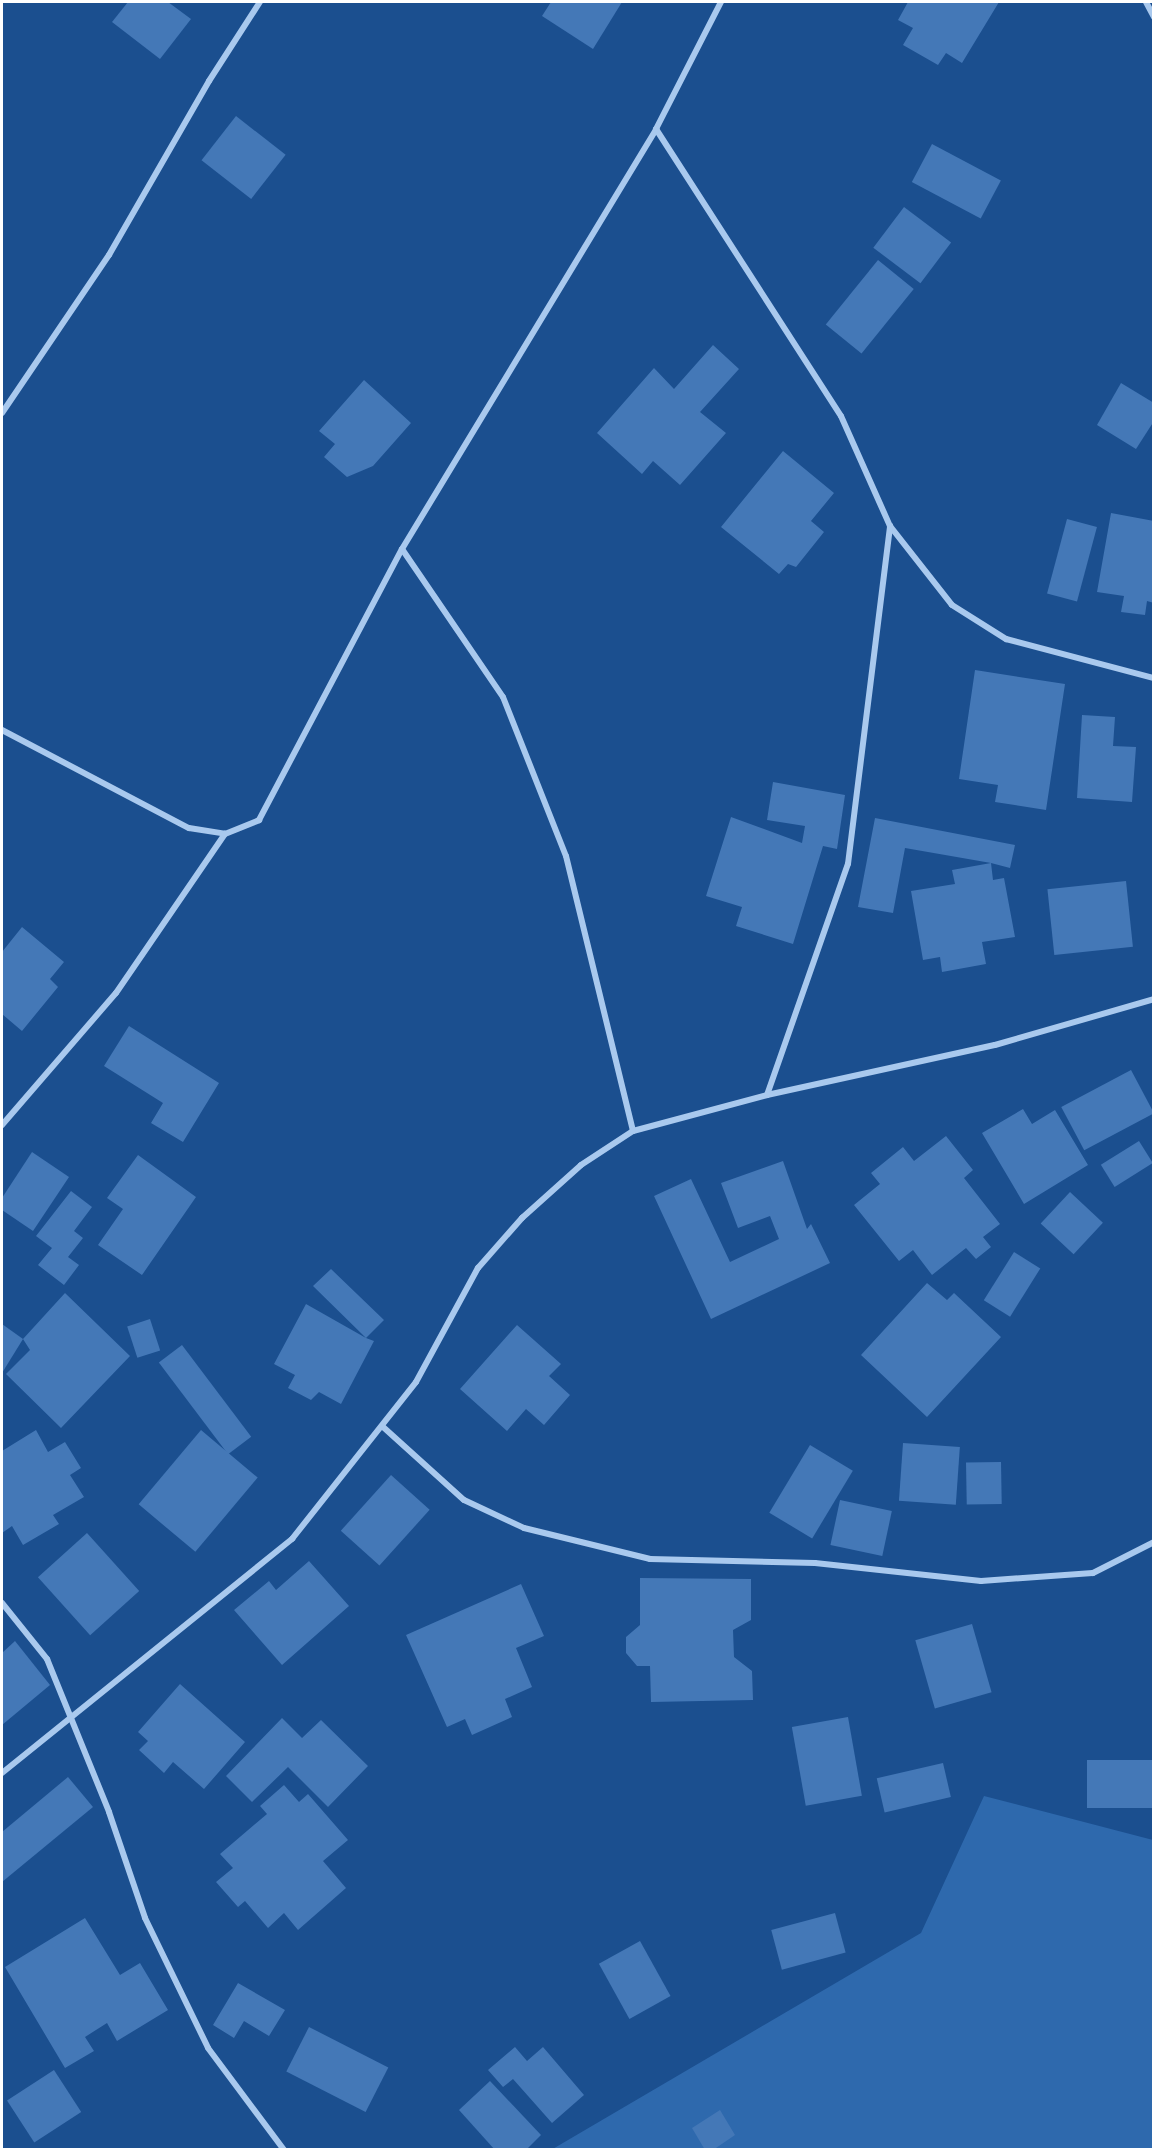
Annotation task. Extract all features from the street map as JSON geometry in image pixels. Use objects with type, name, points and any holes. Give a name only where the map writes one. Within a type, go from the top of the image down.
[{"type":"street","points":[[2,413],[109,255],[209,81],[260,2]]},
{"type":"street","points":[[2,730],[189,828],[225,834],[259,820],[402,549],[656,129],[721,2]]},
{"type":"street","points":[[1146,2],[1154,17]]},
{"type":"street","points":[[656,129],[841,416],[890,526],[952,604],[1006,639],[1154,678]]},
{"type":"street","points":[[767,1095],[848,864],[890,526]]},
{"type":"street","points":[[402,549],[503,697],[566,856],[633,1131]]},
{"type":"street","points":[[2,1125],[116,993],[225,834]]},
{"type":"street","points":[[2,1773],[73,1719],[170,1634],[292,1539],[416,1382],[478,1268],[522,1218],[581,1165],[633,1131],[767,1095],[995,1045],[1154,999]]},
{"type":"street","points":[[382,1426],[464,1500],[524,1528],[651,1559],[815,1563],[981,1581],[1093,1573],[1154,1542]]},
{"type":"street","points":[[2,1603],[47,1659],[73,1719],[144,1918],[208,2048],[284,2150]]},
{"type":"shaded area","points":[[984,1796],[1153,1840],[1153,2149],[551,2150],[921,1933]]},
{"type":"building","points":[[128,2],[168,2],[191,19],[160,59],[112,22]]},
{"type":"building","points":[[551,2],[622,2],[593,49],[542,16]]},
{"type":"building","points":[[908,2],[999,2],[962,63],[946,53],[938,65],[903,45],[913,28],[898,20]]},
{"type":"building","points":[[236,116],[286,155],[251,199],[202,160]]},
{"type":"building","points":[[932,144],[1001,181],[981,219],[912,182]]},
{"type":"building","points":[[904,207],[951,243],[920,283],[873,248]]},
{"type":"building","points":[[878,260],[914,289],[862,353],[826,325]]},
{"type":"building","points":[[713,345],[739,369],[700,412],[726,433],[680,485],[653,461],[642,474],[597,433],[654,368],[674,389]]},
{"type":"building","points":[[364,380],[411,423],[373,466],[347,477],[324,457],[335,444],[319,431]]},
{"type":"building","points":[[1121,383],[1154,403],[1154,421],[1136,449],[1097,425]]},
{"type":"building","points":[[783,451],[834,493],[811,521],[824,532],[796,567],[788,564],[779,574],[721,527]]},
{"type":"building","points":[[1111,513],[1154,521],[1154,603],[1147,601],[1145,615],[1121,612],[1124,596],[1097,592]]},
{"type":"building","points":[[1067,519],[1097,527],[1077,601],[1047,593]]},
{"type":"building","points":[[975,670],[1065,684],[1046,810],[995,802],[998,785],[959,779]]},
{"type":"building","points":[[1082,715],[1115,717],[1113,746],[1136,747],[1132,802],[1077,798]]},
{"type":"building","points":[[773,782],[845,795],[837,849],[823,846],[793,944],[736,926],[742,907],[706,896],[731,817],[802,843],[805,826],[767,820]]},
{"type":"building","points":[[875,818],[1015,845],[1010,868],[905,848],[893,913],[858,907]]},
{"type":"building","points":[[991,863],[993,880],[1004,878],[1015,937],[982,942],[986,964],[942,972],[940,957],[923,960],[911,891],[955,884],[952,870]]},
{"type":"building","points":[[1126,881],[1133,947],[1054,955],[1047,889]]},
{"type":"building","points":[[22,927],[64,962],[50,979],[58,987],[22,1031],[2,1014],[2,952]]},
{"type":"building","points":[[129,1026],[219,1083],[183,1142],[151,1123],[163,1103],[104,1066]]},
{"type":"building","points":[[1131,1070],[1154,1113],[1084,1150],[1061,1107]]},
{"type":"building","points":[[1023,1109],[1032,1124],[1055,1110],[1088,1165],[1024,1204],[982,1133]]},
{"type":"building","points":[[946,1136],[973,1170],[964,1178],[1000,1224],[983,1237],[991,1247],[976,1259],[966,1248],[932,1275],[913,1250],[899,1261],[854,1205],[880,1184],[871,1173],[903,1147],[914,1161]]},
{"type":"building","points":[[1139,1141],[1153,1163],[1115,1187],[1101,1165]]},
{"type":"building","points":[[32,1152],[69,1177],[33,1231],[2,1210],[2,1198]]},
{"type":"building","points":[[138,1155],[196,1197],[142,1275],[98,1245],[123,1209],[107,1198]]},
{"type":"building","points":[[783,1161],[807,1229],[811,1224],[830,1263],[711,1319],[654,1196],[691,1179],[730,1262],[779,1239],[770,1216],[738,1228],[721,1183]]},
{"type":"building","points":[[71,1191],[92,1207],[74,1231],[83,1238],[68,1257],[79,1265],[64,1285],[38,1265],[52,1248],[36,1236]]},
{"type":"building","points":[[1070,1192],[1103,1223],[1074,1254],[1041,1223]]},
{"type":"building","points":[[1014,1252],[1040,1268],[1010,1317],[984,1300]]},
{"type":"building","points":[[331,1269],[384,1320],[366,1338],[313,1286]]},
{"type":"building","points":[[927,1283],[947,1300],[954,1293],[1001,1337],[927,1417],[861,1355]]},
{"type":"building","points":[[65,1293],[130,1356],[61,1428],[6,1374],[30,1350],[23,1339]]},
{"type":"building","points":[[306,1304],[374,1341],[341,1404],[319,1392],[311,1400],[288,1388],[295,1375],[274,1364]]},
{"type":"building","points":[[150,1319],[160,1350],[137,1358],[127,1326]]},
{"type":"building","points":[[2,1324],[23,1339],[2,1373]]},
{"type":"building","points":[[517,1325],[561,1364],[549,1376],[570,1395],[544,1425],[526,1409],[507,1431],[460,1389]]},
{"type":"building","points":[[182,1345],[251,1437],[228,1454],[159,1362]]},
{"type":"building","points":[[36,1430],[48,1452],[65,1442],[81,1468],[70,1475],[84,1497],[53,1515],[59,1524],[23,1545],[12,1526],[2,1533],[2,1451]]},
{"type":"building","points":[[201,1430],[258,1478],[195,1552],[139,1504]]},
{"type":"building","points":[[903,1443],[960,1447],[956,1505],[899,1501]]},
{"type":"building","points":[[810,1445],[853,1471],[812,1538],[769,1513]]},
{"type":"building","points":[[1001,1462],[1002,1504],[967,1505],[966,1463]]},
{"type":"building","points":[[391,1475],[430,1510],[379,1566],[341,1531]]},
{"type":"building","points":[[840,1500],[892,1511],[882,1556],[830,1545]]},
{"type":"building","points":[[87,1533],[139,1591],[90,1635],[38,1577]]},
{"type":"building","points":[[309,1561],[349,1606],[282,1665],[234,1610],[269,1581],[276,1590]]},
{"type":"building","points":[[640,1578],[751,1579],[751,1620],[733,1630],[734,1657],[752,1671],[753,1700],[651,1702],[650,1666],[637,1666],[626,1653],[626,1637],[640,1625]]},
{"type":"building","points":[[521,1584],[544,1636],[516,1648],[532,1687],[505,1699],[512,1717],[472,1735],[465,1719],[447,1727],[406,1635]]},
{"type":"building","points":[[972,1624],[992,1692],[935,1709],[915,1640]]},
{"type":"building","points":[[15,1641],[50,1685],[2,1725],[2,1653]]},
{"type":"building","points":[[180,1684],[245,1742],[204,1789],[173,1762],[164,1773],[139,1750],[148,1741],[138,1732]]},
{"type":"building","points":[[848,1717],[862,1796],[806,1806],[792,1727]]},
{"type":"building","points":[[282,1718],[302,1738],[321,1720],[368,1766],[328,1807],[288,1767],[252,1802],[226,1776]]},
{"type":"building","points":[[1087,1760],[1154,1760],[1154,1808],[1087,1808]]},
{"type":"building","points":[[943,1763],[951,1797],[885,1812],[877,1778]]},
{"type":"building","points":[[68,1777],[93,1807],[2,1882],[2,1832]]},
{"type":"building","points":[[284,1785],[299,1802],[308,1794],[348,1840],[323,1861],[346,1888],[298,1930],[284,1913],[268,1928],[245,1901],[238,1907],[216,1882],[233,1868],[220,1854],[267,1814],[260,1806]]},
{"type":"building","points":[[835,1913],[846,1953],[782,1970],[771,1930]]},
{"type":"building","points":[[85,1918],[120,1975],[140,1963],[168,2010],[117,2041],[107,2023],[85,2037],[94,2051],[65,2068],[5,1967]]},
{"type":"building","points":[[640,1941],[671,1996],[629,2019],[599,1964]]},
{"type":"building","points":[[238,1983],[285,2010],[269,2036],[244,2021],[234,2038],[213,2025]]},
{"type":"building","points":[[309,2027],[388,2067],[366,2112],[286,2072]]},
{"type":"building","points":[[515,2047],[527,2061],[543,2047],[584,2095],[552,2123],[513,2079],[503,2087],[488,2070]]},
{"type":"building","points":[[54,2070],[81,2112],[34,2142],[7,2100]]},
{"type":"building","points":[[490,2081],[541,2135],[526,2150],[495,2150],[459,2110]]},
{"type":"building","points":[[720,2110],[735,2135],[713,2150],[705,2150],[692,2128]]}]
